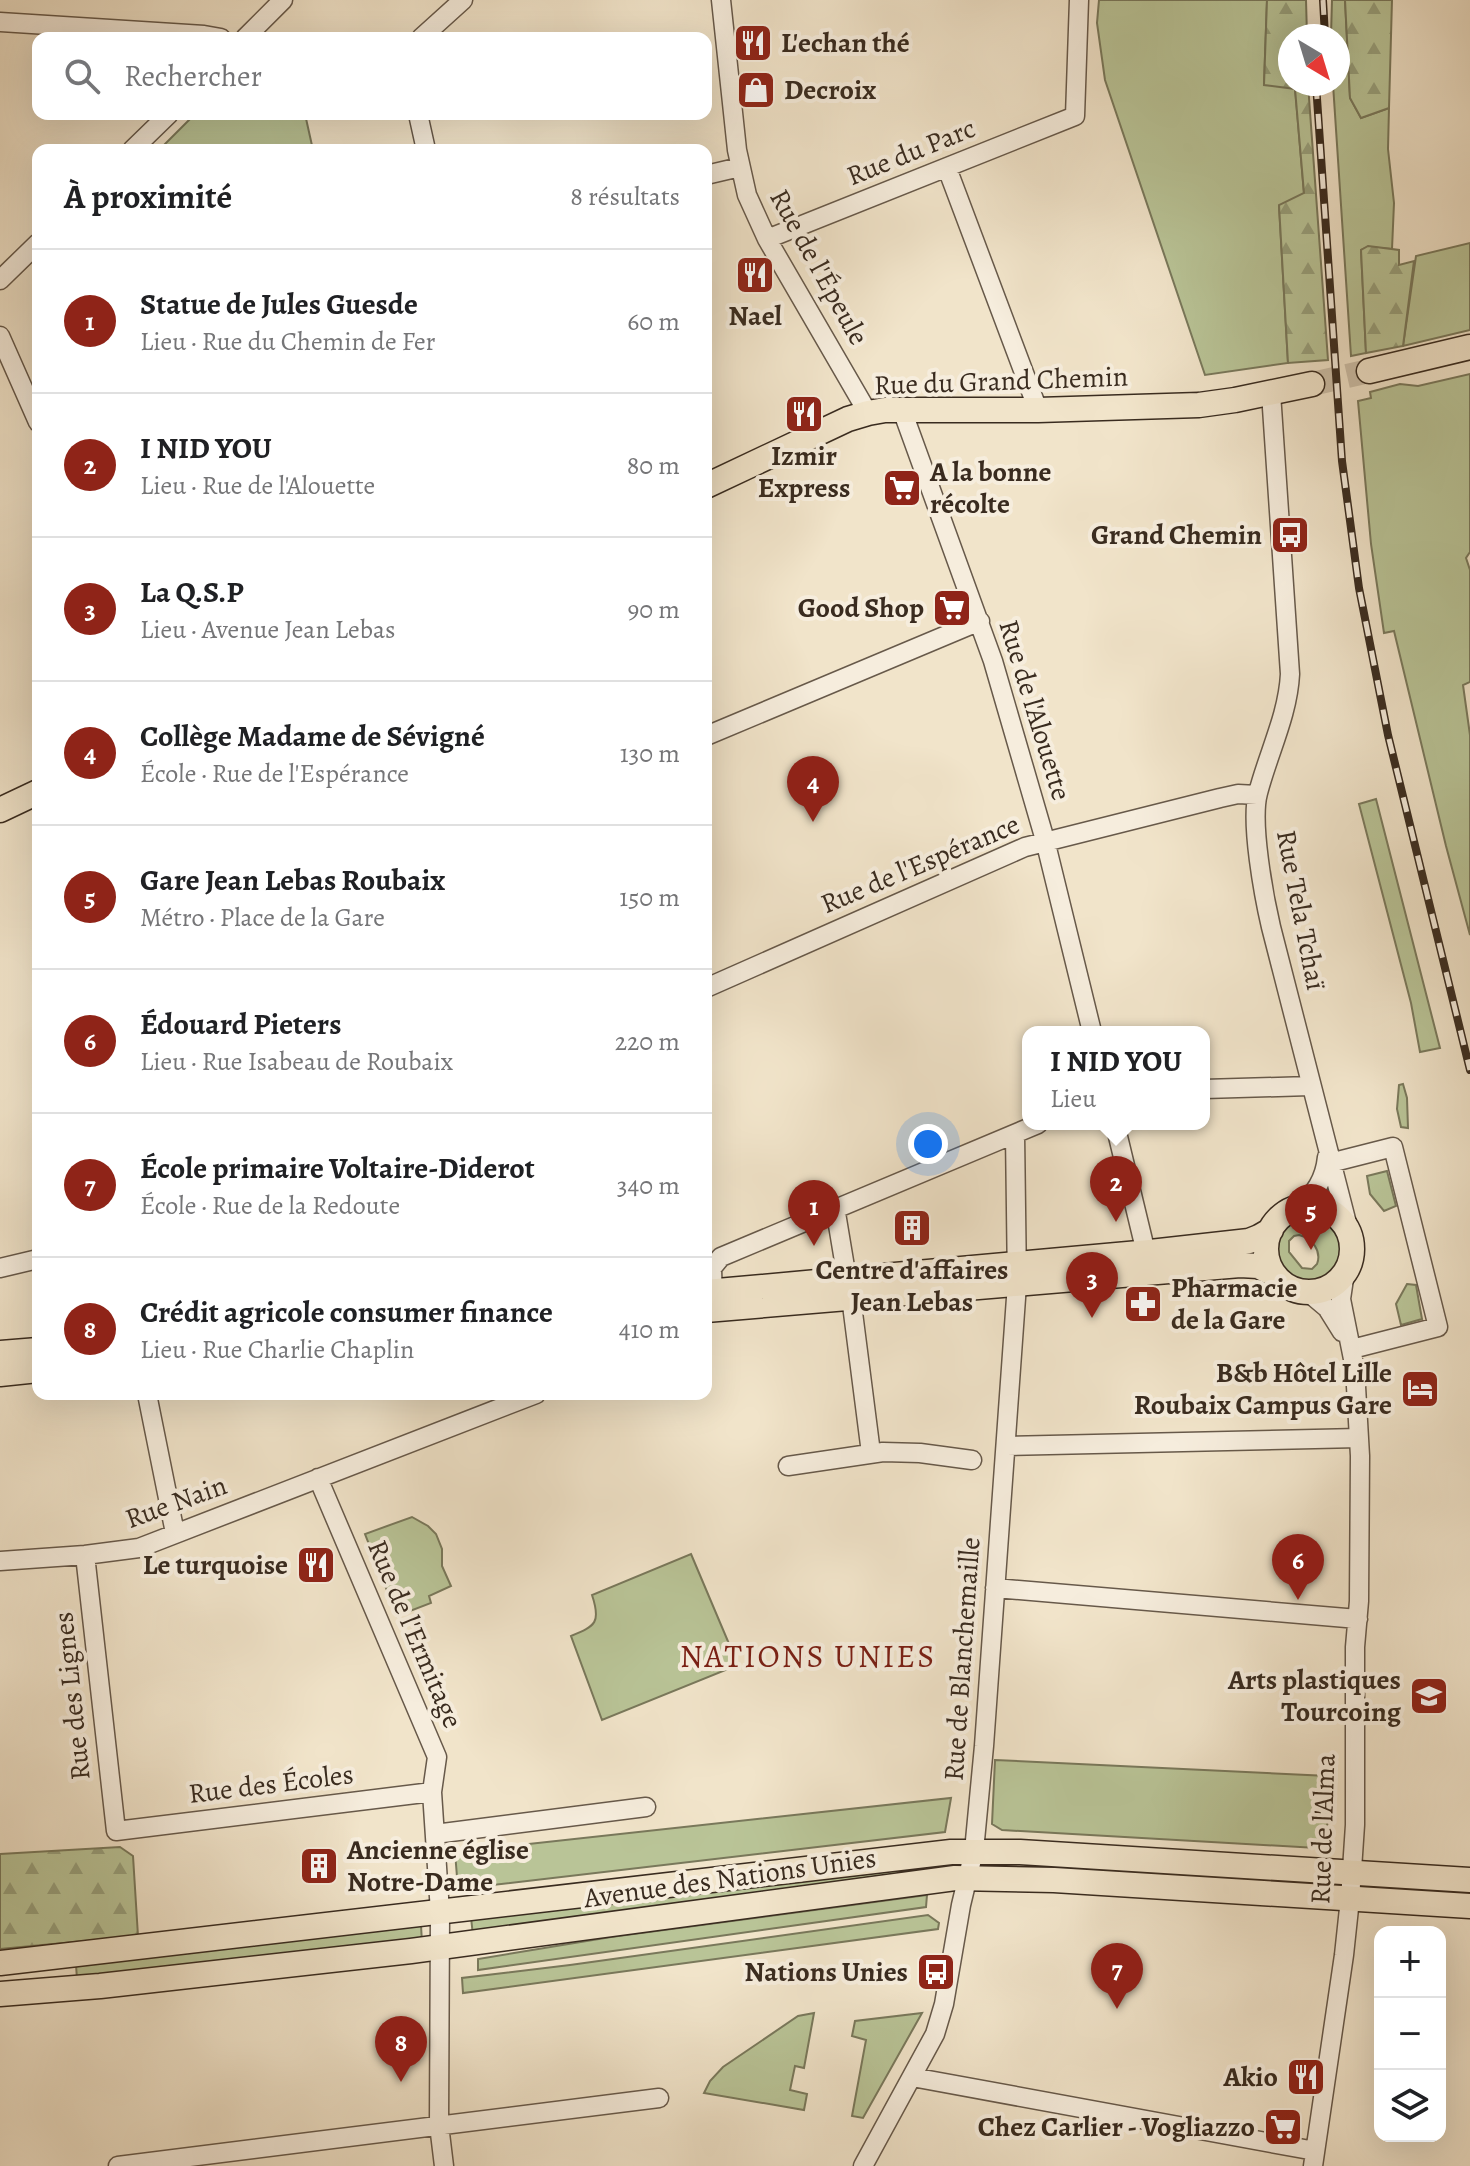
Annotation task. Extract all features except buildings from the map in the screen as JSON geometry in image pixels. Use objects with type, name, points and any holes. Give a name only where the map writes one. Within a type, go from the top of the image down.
[{"type":"main road","points":[[1369,371],[1470,347]]},
{"type":"main road","name":"Rue du Grand Chemin","points":[[712,483],[848,419],[868,413],[1199,405],[1312,384]]},
{"type":"main road","points":[[0,810],[32,795]]},
{"type":"main road","points":[[1148,1262],[1258,1266],[1289,1287],[1308,1292],[1329,1287],[1345,1272],[1352,1250],[1349,1231],[1336,1215],[1324,1208],[1311,1205],[1298,1207],[1282,1215],[1267,1240],[1266,1252],[1274,1274]]},
{"type":"main road","points":[[712,1301],[1148,1262],[1249,1241],[1271,1230]]},
{"type":"main road","points":[[0,1353],[32,1350]]},
{"type":"main road","points":[[0,1374],[32,1371]]},
{"type":"main road","name":"Avenue des Nations Unies","points":[[0,1963],[974,1851],[1470,1880]]},
{"type":"main road","name":"Avenue des Nations Unies","points":[[0,1994],[100,1986],[441,1948],[969,1877],[1470,1906]]},
{"type":"street","points":[[251,32],[283,0]]},
{"type":"street","points":[[428,32],[463,0]]},
{"type":"street","name":"Rue de l'Épeule","points":[[721,0],[740,167],[747,195],[767,239],[868,413]]},
{"type":"street","name":"Rue du Parc","points":[[767,239],[1075,116],[1079,0]]},
{"type":"street","points":[[0,22],[157,32]]},
{"type":"street","points":[[138,144],[163,120]]},
{"type":"street","points":[[419,120],[425,144]]},
{"type":"street","points":[[712,174],[740,167]]},
{"type":"street","points":[[947,168],[1038,410]]},
{"type":"street","points":[[0,280],[32,249]]},
{"type":"street","points":[[0,336],[32,408]]},
{"type":"street","name":"Rue Tela Tchaï","points":[[1271,393],[1290,674],[1285,705],[1257,795],[1256,826],[1268,916],[1328,1159],[1349,1231]]},
{"type":"street","name":"Rue de l'Alouette","points":[[902,410],[980,621],[1045,840],[1091,1026]]},
{"type":"street","points":[[712,733],[980,621]]},
{"type":"street","name":"Rue de l'Espérance","points":[[712,985],[1045,840],[1238,794],[1257,795]]},
{"type":"street","points":[[1210,1089],[1310,1086]]},
{"type":"street","points":[[712,1268],[721,1257],[1024,1130]]},
{"type":"street","points":[[1116,1130],[1148,1262]]},
{"type":"street","name":"Rue de Blanchemaille","points":[[863,2166],[935,2034],[974,1851],[1007,1446],[1017,1274],[1015,1134]]},
{"type":"street","points":[[1298,1207],[1315,1191],[1328,1159],[1393,1147],[1438,1327],[1352,1349]]},
{"type":"street","points":[[835,1207],[871,1453]]},
{"type":"street","points":[[0,1268],[32,1260]]},
{"type":"street","name":"Rue de l'Alma","points":[[1314,2158],[1339,1992],[1355,1825],[1359,1438],[1352,1349],[1341,1299],[1345,1272]]},
{"type":"street","name":"Rue de l'Alma","points":[[1308,1292],[1327,1308],[1352,1349]]},
{"type":"street","points":[[148,1400],[175,1533]]},
{"type":"street","name":"Rue Nain","points":[[0,1561],[139,1548],[520,1400]]},
{"type":"street","points":[[1007,1446],[1359,1438]]},
{"type":"street","points":[[788,1466],[871,1453],[915,1453],[972,1460]]},
{"type":"street","name":"Rue de l'Ermitage","points":[[318,1478],[438,1761],[432,1792],[440,1912],[439,2125],[444,2166]]},
{"type":"street","name":"Rue des Lignes","points":[[85,1555],[116,1831]]},
{"type":"street","points":[[995,1588],[1358,1619]]},
{"type":"street","name":"Rue des Écoles","points":[[116,1831],[432,1792]]},
{"type":"street","points":[[435,1834],[646,1807]]},
{"type":"street","points":[[912,2077],[1314,2158]]},
{"type":"street","points":[[118,2166],[659,2098]]},
{"type":"green space","points":[[1099,0],[1267,0],[1264,84],[1278,86],[1278,96],[1296,96],[1304,194],[1279,206],[1288,363],[1205,375],[1105,80],[1097,23]]},
{"type":"green space","points":[[1267,0],[1306,0],[1307,24],[1278,24],[1278,87],[1264,85]]},
{"type":"green space","points":[[1332,0],[1345,0],[1346,24],[1331,24]]},
{"type":"green space","points":[[1345,0],[1392,0],[1389,108],[1361,118],[1350,98],[1350,24],[1346,24]]},
{"type":"green space","points":[[1296,96],[1309,96],[1328,360],[1288,363],[1279,205],[1304,193]]},
{"type":"green space","points":[[1334,96],[1350,96],[1361,118],[1389,108],[1388,149],[1394,203],[1392,249],[1368,247],[1361,250],[1366,353],[1351,356]]},
{"type":"green space","points":[[189,120],[306,120],[312,144],[165,144]]},
{"type":"green space","points":[[1470,243],[1470,330],[1403,346],[1416,256]]},
{"type":"green space","points":[[1368,246],[1399,250],[1399,265],[1414,261],[1403,346],[1366,353],[1361,250]]},
{"type":"green space","points":[[1470,374],[1470,552],[1466,558],[1470,570],[1470,682],[1463,685],[1470,735],[1470,935],[1394,631],[1384,633],[1371,544],[1358,401],[1371,398],[1370,392],[1400,384],[1418,386]]},
{"type":"green space","points":[[1376,799],[1440,1048],[1420,1052],[1411,1003],[1359,804]]},
{"type":"green space","points":[[1403,1084],[1408,1128],[1401,1127],[1397,1109],[1399,1085]]},
{"type":"green space","points":[[1387,1171],[1396,1206],[1384,1211],[1370,1194],[1367,1176]]},
{"type":"green space","points":[[1306,1213],[1321,1216],[1340,1233],[1343,1256],[1329,1276],[1315,1281],[1300,1281],[1288,1276],[1280,1266],[1276,1241],[1281,1229],[1291,1219]],"holes":[[[1299,1235],[1315,1246],[1318,1259],[1312,1269],[1302,1268],[1289,1252],[1289,1241]]]},
{"type":"green space","points":[[1407,1284],[1416,1285],[1422,1319],[1401,1325],[1396,1304]]},
{"type":"green space","points":[[412,1517],[436,1534],[442,1549],[442,1566],[451,1586],[429,1596],[431,1603],[397,1616],[365,1534]]},
{"type":"green space","points":[[691,1554],[738,1665],[602,1720],[571,1636],[594,1622],[596,1611],[592,1595]]},
{"type":"green space","points":[[995,1760],[1328,1776],[1327,1842],[1317,1848],[1002,1830],[992,1824]]},
{"type":"green space","points":[[951,1798],[945,1832],[458,1889],[455,1852]]},
{"type":"green space","points":[[120,1847],[133,1856],[138,1936],[0,1949],[0,1854]]},
{"type":"green space","points":[[942,1861],[939,1871],[473,1936],[471,1917]]},
{"type":"green space","points":[[927,1895],[926,1907],[478,1970],[478,1959],[611,1937]]},
{"type":"green space","points":[[928,1915],[939,1923],[938,1929],[463,1993],[462,1978]]},
{"type":"green space","points":[[421,1925],[422,1943],[77,1979],[76,1965]]},
{"type":"green space","points":[[814,2013],[804,2068],[795,2066],[790,2090],[807,2094],[804,2110],[704,2093],[723,2067],[798,2016]]},
{"type":"green space","points":[[922,2013],[863,2118],[852,2116],[866,2040],[852,2036],[855,2021]]},
{"type":"tunnel","points":[[1312,384],[1369,371]]},
{"type":"railway","points":[[1323,0],[1324,24]]},
{"type":"railway","points":[[1317,96],[1342,461],[1359,588],[1388,735],[1470,1070]]},
{"type":"place","name":"L'echan thé","points":[[753,43]]},
{"type":"place","name":"Decroix","points":[[756,90]]},
{"type":"place","name":"Nael","points":[[755,275]]},
{"type":"place","name":"Izmir Express","points":[[804,414]]},
{"type":"place","name":"A la bonne récolte","points":[[902,488]]},
{"type":"place","name":"Grand Chemin","points":[[1290,535]]},
{"type":"place","name":"Good Shop","points":[[952,608]]},
{"type":"place","name":"Collège Madame de Sévigné","points":[[813,822]]},
{"type":"place","name":"I NID YOU","points":[[1116,1222]]},
{"type":"place","name":"Centre d'affaires Jean Lebas","points":[[912,1228]]},
{"type":"place","name":"Statue de Jules Guesde","points":[[814,1246]]},
{"type":"place","name":"Gare Jean Lebas Roubaix","points":[[1311,1250]]},
{"type":"place","name":"Pharmacie de la Gare","points":[[1143,1304]]},
{"type":"place","name":"La Q.S.P","points":[[1092,1318]]},
{"type":"place","name":"B&b Hôtel Lille Roubaix Campus Gare","points":[[1420,1389]]},
{"type":"place","name":"Le turquoise","points":[[316,1565]]},
{"type":"place","name":"Édouard Pieters","points":[[1298,1600]]},
{"type":"place","name":"Arts plastiques Tourcoing","points":[[1429,1696]]},
{"type":"place","name":"Ancienne église Notre-Dame","points":[[319,1866]]},
{"type":"place","name":"Nations Unies","points":[[936,1972]]},
{"type":"place","name":"École primaire Voltaire-Diderot","points":[[1117,2009]]},
{"type":"place","name":"Akio","points":[[1306,2077]]},
{"type":"place","name":"Crédit agricole consumer finance","points":[[401,2082]]},
{"type":"place","name":"Chez Carlier - Vogliazzo","points":[[1283,2127]]},
{"type":"district","name":"NATIONS UNIES","points":[[808,1656]]}]
